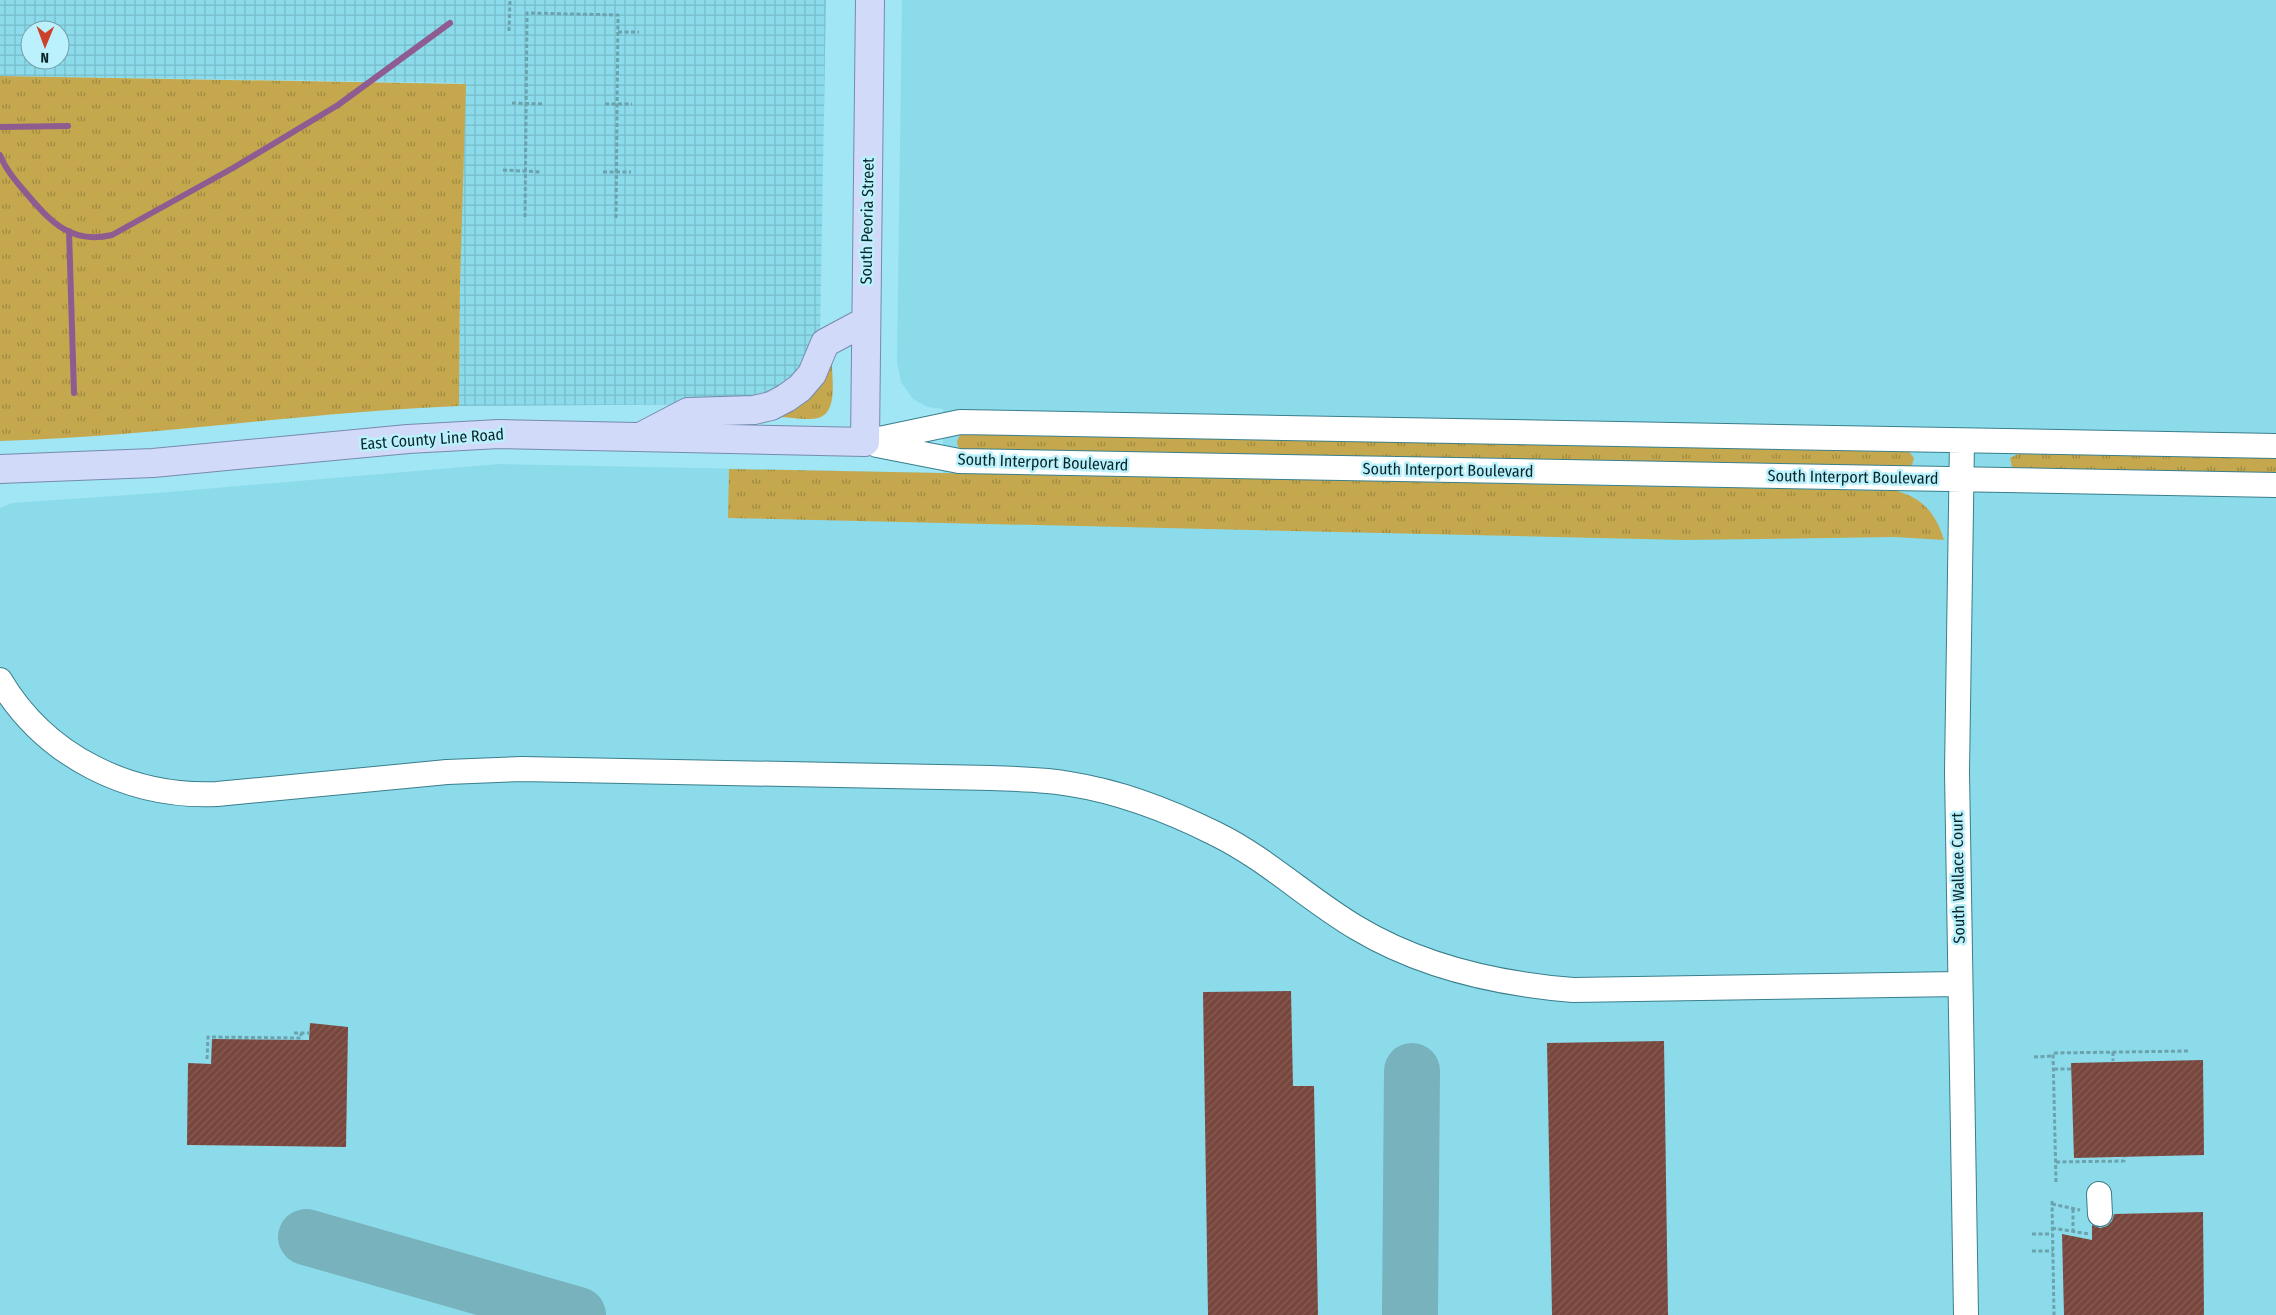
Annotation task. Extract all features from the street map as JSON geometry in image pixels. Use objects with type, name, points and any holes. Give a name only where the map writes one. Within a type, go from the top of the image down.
[{"type":"main road","name":"South Peoria Street","points":[[865,442],[870,0]]},
{"type":"main road","points":[[641,436],[688,412],[740,411],[771,406],[800,388],[812,374],[825,343],[866,321]]},
{"type":"main road","name":"East County Line Road","points":[[0,469],[153,463],[408,439],[500,434],[865,442]]},
{"type":"street","points":[[865,442],[960,422],[2276,446]]},
{"type":"street","name":"South Wallace Court","points":[[1962,441],[1957,772],[1966,1315]]},
{"type":"street","name":"South Interport Boulevard","points":[[865,442],[959,461],[2276,485]]},
{"type":"street","points":[[0,680],[21,710],[34,724],[67,752],[115,778],[130,784],[168,793],[217,794],[446,772],[522,769],[991,778],[1068,783],[1162,809],[1193,822],[1268,864],[1330,910],[1383,942],[1444,966],[1498,980],[1539,987],[1602,990],[1960,984]]},
{"type":"path","points":[[509,31],[510,0]]},
{"type":"path","points":[[525,218],[527,13],[618,15],[616,218]]},
{"type":"path","points":[[618,32],[639,32]]},
{"type":"path","points":[[512,103],[543,104]]},
{"type":"path","points":[[605,104],[632,104]]},
{"type":"path","points":[[503,170],[541,172]]},
{"type":"path","points":[[603,172],[632,172]]},
{"type":"path","points":[[294,1032],[310,1033]]},
{"type":"path","points":[[207,1059],[208,1037],[301,1038],[302,1033]]},
{"type":"path","points":[[2056,1182],[2053,1052],[2190,1051]]},
{"type":"path","points":[[2113,1052],[2113,1061]]},
{"type":"path","points":[[2034,1057],[2053,1056]]},
{"type":"path","points":[[2054,1069],[2071,1069]]},
{"type":"path","points":[[2056,1162],[2124,1161],[2124,1157]]},
{"type":"path","points":[[2054,1315],[2052,1203],[2093,1213],[2074,1231]]},
{"type":"path","points":[[2073,1208],[2074,1231]]},
{"type":"path","points":[[2052,1228],[2074,1231]]},
{"type":"path","points":[[2032,1234],[2052,1234]]},
{"type":"path","points":[[2032,1251],[2053,1251]]},
{"type":"shaded area","points":[[0,0],[826,0],[820,337],[795,382],[743,404],[459,406],[462,83],[0,76]]},
{"type":"shaded area","points":[[902,0],[2276,0],[2276,1315],[0,1315],[0,508],[12,503],[157,493],[499,464],[943,473],[943,409],[928,407],[913,399],[901,382],[897,362]]},
{"type":"green space","points":[[0,76],[466,84],[460,287],[459,406],[344,413],[115,435],[0,441]]},
{"type":"green space","points":[[829,363],[832,365],[833,387],[829,410],[818,418],[778,417]]},
{"type":"green space","points":[[960,435],[1909,452],[1914,458],[1912,465],[1909,466],[962,449],[958,447],[957,441]]},
{"type":"green space","points":[[2018,454],[2276,458],[2276,473],[2012,467],[2010,458]]},
{"type":"green space","points":[[729,469],[1897,491],[1915,498],[1928,509],[1937,522],[1944,540],[1895,537],[1685,540],[728,518]]},
{"type":"building","points":[[1291,991],[1293,1086],[1314,1086],[1318,1315],[1208,1315],[1203,992]]},
{"type":"building","points":[[310,1023],[348,1027],[346,1147],[187,1145],[188,1063],[211,1064],[212,1039],[309,1040]]},
{"type":"building","points":[[1664,1041],[1668,1315],[1552,1315],[1547,1043]]},
{"type":"building","points":[[2203,1060],[2204,1155],[2074,1158],[2071,1063]]},
{"type":"building","points":[[2203,1212],[2204,1315],[2064,1315],[2062,1234],[2092,1240],[2092,1225],[2100,1228],[2107,1226],[2112,1221],[2114,1214]]},
{"type":"waterway","points":[[0,155],[8,170],[26,193],[53,221],[63,228],[85,237],[112,235],[233,168],[338,105],[450,23]]},
{"type":"waterway","points":[[0,127],[68,126]]},
{"type":"waterway","points":[[69,231],[74,393]]},
{"type":"taxiway","points":[[1410,1315],[1412,1071]]},
{"type":"taxiway","points":[[306,1237],[578,1315]]}]
